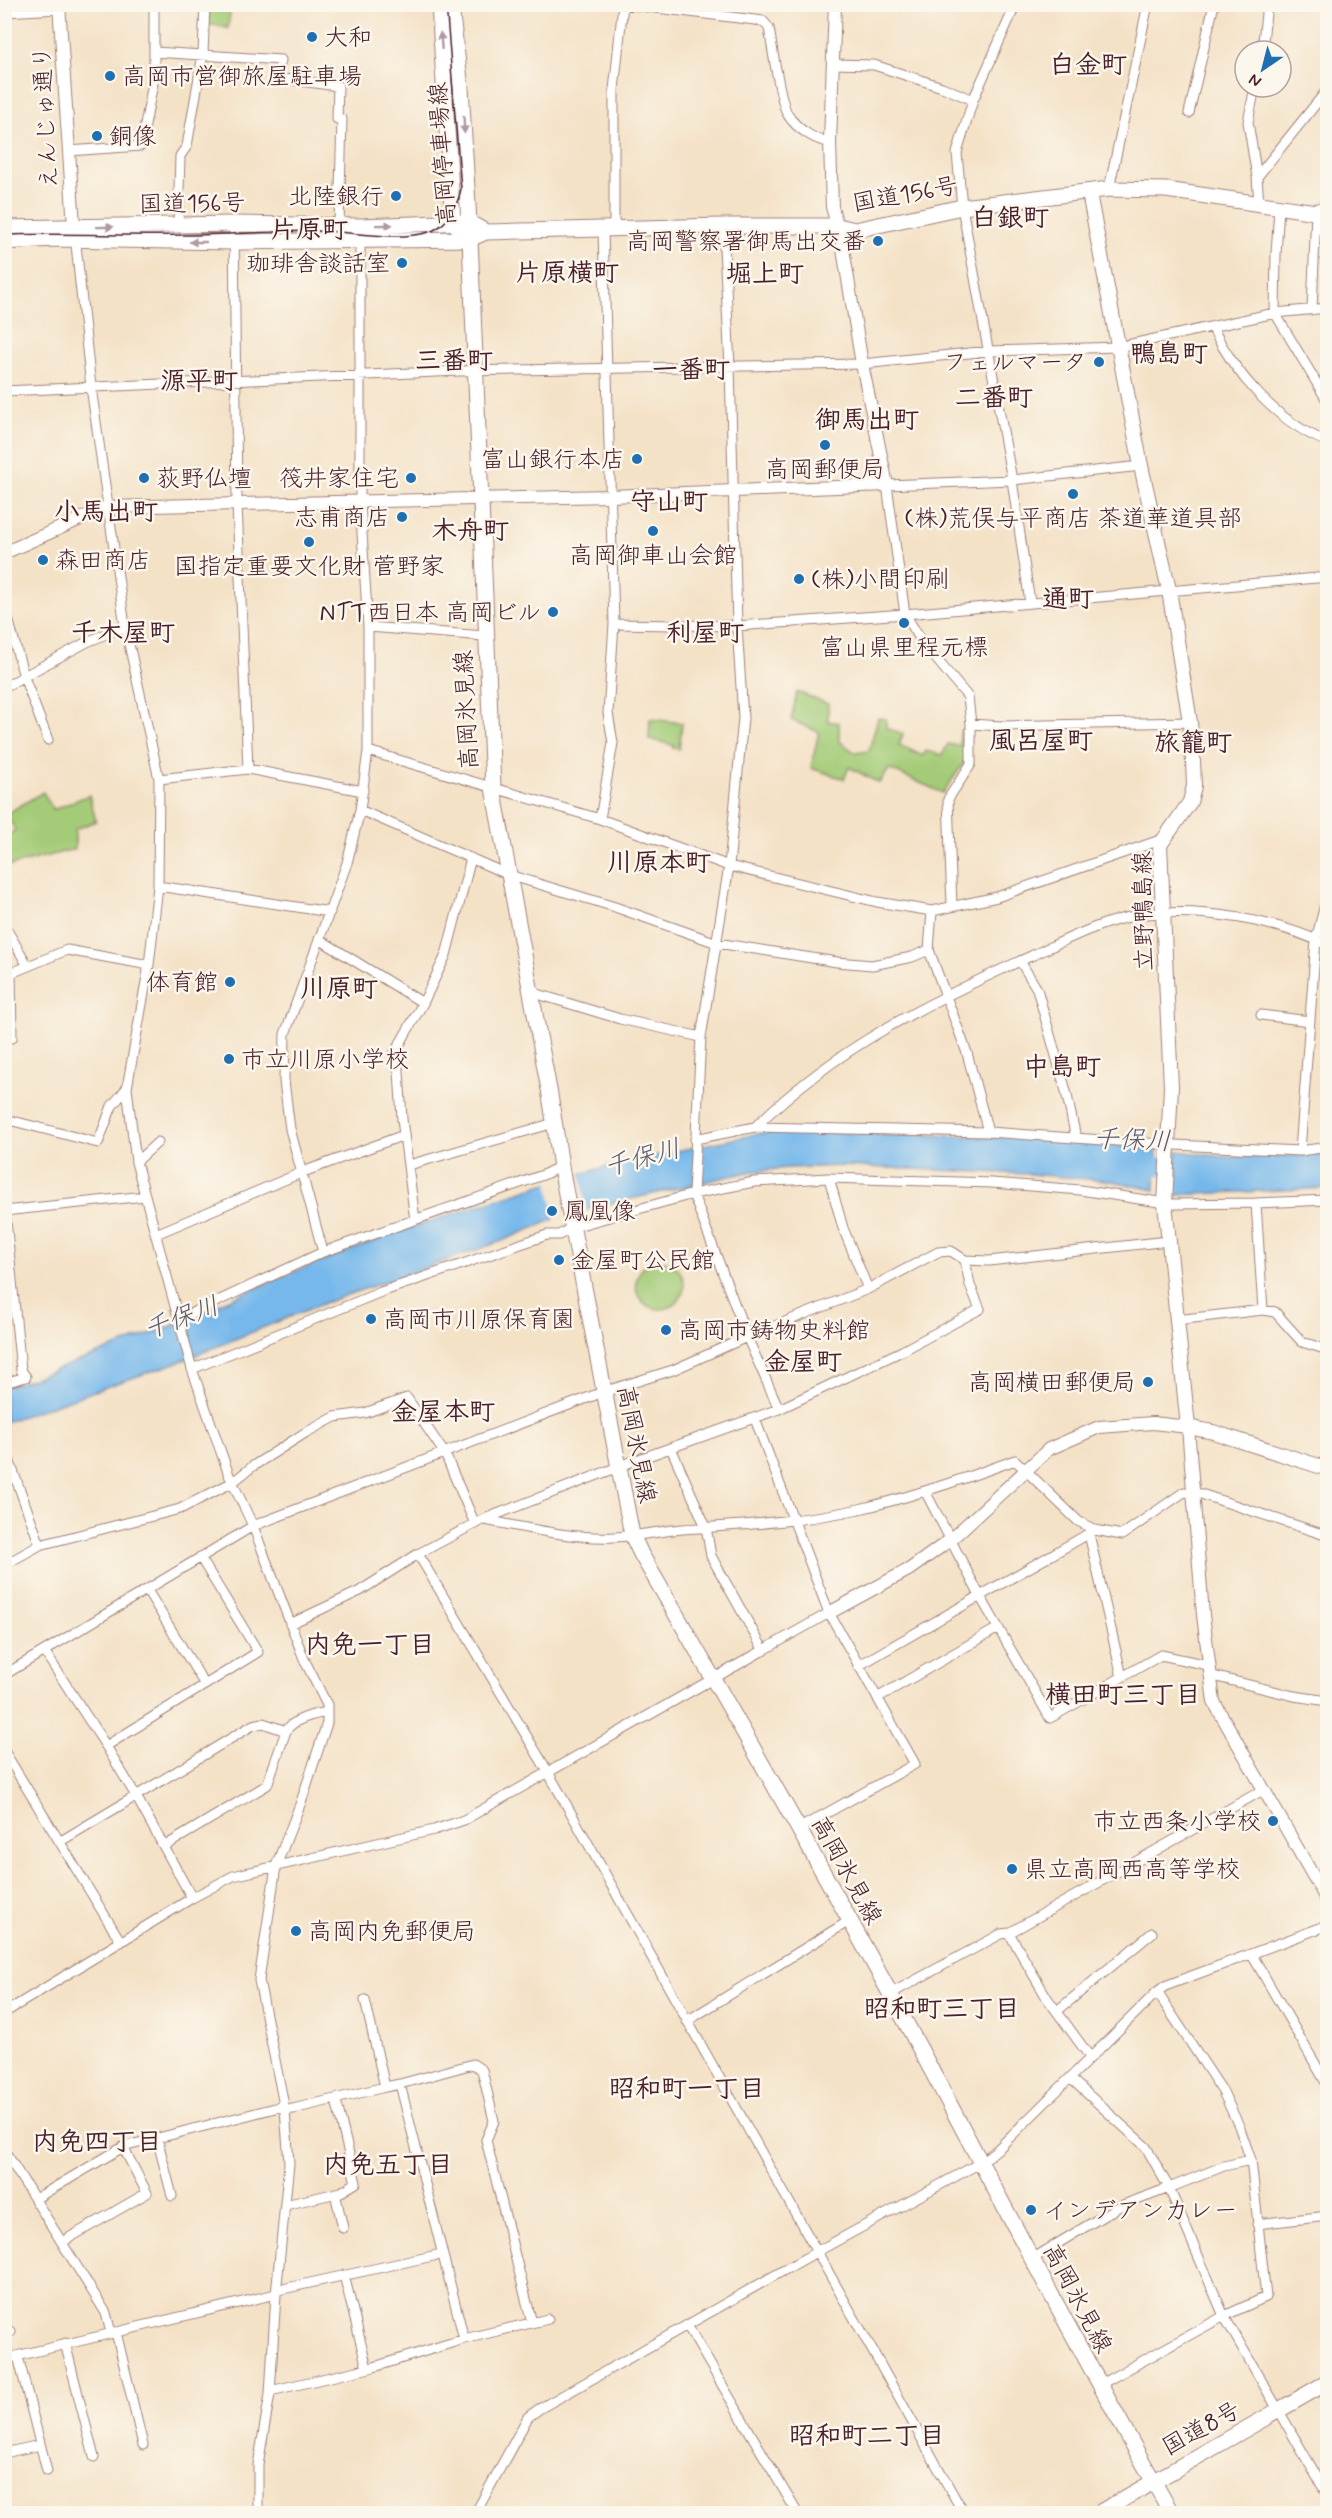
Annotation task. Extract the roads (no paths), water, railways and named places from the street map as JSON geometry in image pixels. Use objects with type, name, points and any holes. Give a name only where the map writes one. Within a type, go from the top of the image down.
[{"type":"main road","name":"高岡停車場線","points":[[439,4],[461,222],[470,239]]},
{"type":"main road","name":"高岡停車場線","points":[[453,4],[452,16],[461,88],[461,222]]},
{"type":"main road","name":"国道156号","points":[[4,242],[75,233],[234,224],[339,226],[360,233],[470,239],[486,232],[723,226],[838,226],[855,230],[962,207],[1109,189],[1166,190],[1279,207],[1322,209]]},
{"type":"main road","name":"立野鴨島線","points":[[1089,193],[1142,466],[1170,590],[1190,722],[1194,786],[1190,802],[1160,845],[1171,1087],[1165,1201],[1188,1427]]},
{"type":"main road","points":[[461,222],[486,232]]},
{"type":"main road","name":"国道156号","points":[[4,228],[234,242],[360,233],[461,222]]},
{"type":"main road","name":"高岡氷見線","points":[[470,239],[493,788],[561,1169],[632,1534],[641,1554],[891,1994],[1099,2385],[1173,2514]]},
{"type":"main road","points":[[1188,1427],[1213,1432],[1328,1469]]},
{"type":"main road","name":"国道8号","points":[[1097,2514],[1328,2382]]},
{"type":"street","points":[[68,151],[141,146],[153,78],[154,4]]},
{"type":"street","points":[[178,226],[180,156],[188,146],[202,54],[205,4]]},
{"type":"street","points":[[600,819],[613,743],[608,714],[614,624],[607,369],[608,229],[614,90],[624,4],[763,21],[769,28],[788,116],[810,136],[821,142],[830,142]]},
{"type":"street","points":[[836,4],[830,142],[832,207],[838,226],[886,485],[905,614],[922,642],[968,697],[972,724],[971,764],[948,799],[952,906]]},
{"type":"street","points":[[1016,4],[973,100],[957,153],[962,207],[1012,480],[1030,603]]},
{"type":"street","points":[[1109,189],[1148,4]]},
{"type":"street","points":[[1189,113],[1214,4]]},
{"type":"street","points":[[1263,39],[1267,4]]},
{"type":"street","points":[[4,12],[60,7]]},
{"type":"street","name":"えんじゅ通り","points":[[60,7],[75,233]]},
{"type":"street","points":[[154,52],[281,60],[277,78],[338,86],[337,119],[342,119],[339,226]]},
{"type":"street","points":[[833,64],[874,65],[942,87],[973,100]]},
{"type":"street","points":[[1257,177],[1328,89]]},
{"type":"street","points":[[1253,99],[1248,122],[1257,177],[1258,204]]},
{"type":"street","points":[[1279,207],[1275,254],[1275,313],[1328,402]]},
{"type":"street","points":[[1312,310],[1322,209]]},
{"type":"street","points":[[234,224],[237,504],[248,769]]},
{"type":"street","points":[[723,226],[730,367],[737,626],[743,718],[729,866],[701,1037],[693,1192],[747,1337],[779,1409]]},
{"type":"street","points":[[75,233],[91,387],[125,626],[159,779],[158,886],[149,965],[127,1088],[136,1162],[191,1367],[229,1475],[253,1526],[290,1624],[327,1705],[327,1723],[301,1802],[276,1866],[259,1980],[285,2110],[289,2163],[270,2391],[258,2465],[258,2514]]},
{"type":"street","points":[[323,1252],[290,1129],[284,1081],[285,1034],[346,863],[360,810],[368,751],[368,627],[360,502],[360,233]]},
{"type":"street","points":[[4,391],[474,371],[862,364],[989,351],[1118,347],[1275,313],[1328,308]]},
{"type":"street","points":[[1212,327],[1228,358],[1259,395],[1285,419],[1305,433],[1327,442]]},
{"type":"street","points":[[4,553],[107,507],[732,492],[1012,480],[1142,466]]},
{"type":"street","points":[[614,624],[737,626],[905,614],[1328,577]]},
{"type":"street","points":[[4,604],[24,677],[48,740]]},
{"type":"street","points":[[4,687],[87,642],[125,626]]},
{"type":"street","points":[[368,627],[485,636]]},
{"type":"street","points":[[972,724],[1001,726],[1190,722]]},
{"type":"street","points":[[368,751],[600,819],[729,866],[877,902],[932,911],[997,897],[1163,839]]},
{"type":"street","points":[[159,779],[248,769],[363,791]]},
{"type":"street","points":[[360,810],[509,875],[615,907],[717,943],[806,958],[872,965],[912,957],[929,950]]},
{"type":"street","points":[[415,1220],[399,1091],[399,1071],[393,1056],[423,1003],[446,955],[471,858]]},
{"type":"street","points":[[158,886],[330,912]]},
{"type":"street","points":[[1300,1151],[1316,940],[1328,893]]},
{"type":"street","points":[[932,911],[929,950],[967,1053],[988,1132]]},
{"type":"street","points":[[755,1127],[777,1105],[836,1058],[886,1027],[946,996],[1102,924],[1164,912],[1215,913],[1250,920],[1328,945]]},
{"type":"street","points":[[4,925],[28,966]]},
{"type":"street","points":[[319,939],[423,1003]]},
{"type":"street","points":[[12,1038],[8,974],[67,950],[149,965]]},
{"type":"street","points":[[1020,961],[1037,989],[1066,1091],[1076,1138]]},
{"type":"street","points":[[531,992],[620,1019],[701,1037]]},
{"type":"street","points":[[1261,1015],[1310,1021]]},
{"type":"street","points":[[4,1123],[13,1121],[98,1143],[112,1106],[127,1088]]},
{"type":"street","points":[[409,1165],[554,1123]]},
{"type":"street","points":[[695,1141],[755,1127],[988,1132],[1167,1147],[1300,1151],[1328,1147]]},
{"type":"street","points":[[156,1234],[303,1172],[404,1135]]},
{"type":"street","points":[[136,1162],[158,1142]]},
{"type":"street","points":[[177,1320],[323,1252],[561,1169]]},
{"type":"street","points":[[829,1178],[843,1228],[868,1289]]},
{"type":"street","points":[[191,1367],[381,1292],[547,1235],[559,1234],[573,1222],[693,1192],[754,1182],[829,1178],[1070,1189],[1165,1201],[1256,1203],[1328,1200]]},
{"type":"street","points":[[4,1383],[26,1377],[21,1370],[5,1211],[145,1196]]},
{"type":"street","points":[[1256,1203],[1263,1310]]},
{"type":"street","points":[[4,1675],[253,1526],[603,1392],[673,1370],[747,1337],[868,1289],[938,1252],[951,1251],[965,1260],[988,1261],[1168,1240]]},
{"type":"street","points":[[290,1624],[360,1591],[418,1554],[479,1522],[618,1467],[755,1419],[902,1351],[980,1308],[970,1285],[965,1260]]},
{"type":"street","points":[[1176,1320],[1263,1310],[1275,1312],[1302,1342],[1328,1350]]},
{"type":"street","points":[[4,1565],[40,1545],[180,1509],[233,1482],[305,1432],[335,1418],[365,1413],[408,1398],[445,1454],[479,1522]]},
{"type":"street","points":[[755,1419],[829,1613],[915,1764],[798,1829]]},
{"type":"street","points":[[4,2013],[192,1898],[233,1876],[434,1830],[464,1820],[910,1569],[950,1540],[1049,1449],[1099,1427],[1153,1423],[1188,1427],[1208,1670],[1214,1702],[1328,1902]]},
{"type":"street","points":[[4,1446],[40,1545]]},
{"type":"street","points":[[671,1448],[706,1527],[711,1556],[764,1651]]},
{"type":"street","points":[[479,1522],[554,1533],[616,1537],[793,1520],[858,1509],[925,1491],[960,1481],[1015,1460],[1092,1532],[1122,1535],[1184,1492],[1328,1536]]},
{"type":"street","points":[[925,1491],[980,1596],[1050,1718],[1161,1655],[1294,1696],[1328,1701]]},
{"type":"street","points":[[858,1666],[1092,1532]]},
{"type":"street","points":[[1092,1532],[1122,1677]]},
{"type":"street","points":[[418,1554],[548,1772],[964,2514]]},
{"type":"street","points":[[106,1746],[258,1652],[200,1557]]},
{"type":"street","points":[[147,1590],[205,1685]]},
{"type":"street","points":[[877,1698],[998,1628]]},
{"type":"street","points":[[44,1652],[106,1746],[165,1846],[192,1898]]},
{"type":"street","points":[[165,1846],[267,1785],[289,1726],[318,1713],[327,1713]]},
{"type":"street","points":[[61,1841],[253,1725],[263,1723],[286,1731]]},
{"type":"street","points":[[4,1751],[121,1942]]},
{"type":"street","points":[[891,1994],[1001,1934],[1010,1933],[1263,1790]]},
{"type":"street","points":[[687,2021],[849,1921]]},
{"type":"street","points":[[475,2514],[528,2418],[539,2409],[818,2251],[980,2163],[1157,1992],[1166,1986],[1328,1925]]},
{"type":"street","points":[[1010,1933],[1057,2012],[1090,2057]]},
{"type":"street","points":[[1057,2012],[1152,1933]]},
{"type":"street","points":[[1252,1955],[1324,2072],[1328,2086]]},
{"type":"street","points":[[1099,2385],[1224,2316],[1266,2297],[1251,2160],[1239,2126],[1223,2092],[1157,1992]]},
{"type":"street","points":[[365,2000],[385,2087]]},
{"type":"street","points":[[35,2199],[123,2147],[209,2127],[279,2107],[285,2110],[336,2100],[473,2064],[482,2070],[494,2121],[486,2140],[532,2323]]},
{"type":"street","points":[[1070,2078],[1146,2147],[1169,2188],[1224,2316],[1328,2496]]},
{"type":"street","points":[[400,2084],[464,2339]]},
{"type":"street","points":[[285,2205],[335,2193],[356,2183],[336,2100]]},
{"type":"street","points":[[157,2138],[172,2196]]},
{"type":"street","points":[[62,2242],[147,2193],[123,2147]]},
{"type":"street","points":[[4,2150],[105,2313],[114,2332],[143,2445]]},
{"type":"street","points":[[1032,2259],[1118,2207],[1224,2166],[1251,2160]]},
{"type":"street","points":[[335,2193],[343,2228]]},
{"type":"street","points":[[1257,2224],[1328,2216]]},
{"type":"street","points":[[4,2359],[344,2275],[442,2254]]},
{"type":"street","points":[[344,2275],[367,2368]]},
{"type":"street","points":[[270,2391],[367,2368],[464,2339],[548,2319]]},
{"type":"street","points":[[687,2325],[798,2514]]},
{"type":"street","points":[[65,2343],[94,2457]]},
{"type":"street","points":[[18,2356],[47,2471]]},
{"type":"street","points":[[4,2453],[40,2445]]},
{"type":"water","points":[[789,1131],[1057,1139],[1157,1150],[1155,1190],[1112,1181],[1029,1174],[842,1166],[748,1172],[557,1218],[502,1241],[324,1303],[181,1361],[5,1422],[5,1387],[172,1326],[296,1271],[401,1231],[547,1183],[621,1163],[761,1133]]},
{"type":"water","points":[[1177,1151],[1225,1157],[1327,1155],[1327,1188],[1174,1195]]},
{"type":"waterway","name":"千保川","points":[[1131,1165],[1200,1168]]},
{"type":"tram line","points":[[4,235],[200,235],[329,231],[400,236],[426,233],[439,227],[450,216],[461,189],[446,4]]},
{"type":"place","name":"大和","points":[[312,37]]},
{"type":"place","name":"高岡市営御旅屋駐車場","points":[[110,76]]},
{"type":"place","name":"銅像","points":[[97,136]]},
{"type":"place","name":"北陸銀行","points":[[396,196]]},
{"type":"place","name":"高岡警察署御馬出交番","points":[[878,241]]},
{"type":"place","name":"珈琲舎談話室","points":[[402,263]]},
{"type":"place","name":"フェルマータ","points":[[1099,362]]},
{"type":"place","name":"高岡郵便局","points":[[825,445]]},
{"type":"place","name":"富山銀行本店","points":[[637,459]]},
{"type":"place","name":"荻野仏壇","points":[[144,478]]},
{"type":"place","name":"筏井家住宅","points":[[411,478]]},
{"type":"place","name":"(株)荒俣与平商店 茶道華道具部","points":[[1073,494]]},
{"type":"place","name":"志甫商店","points":[[402,517]]},
{"type":"place","name":"高岡御車山会館","points":[[653,531]]},
{"type":"place","name":"国指定重要文化財 菅野家","points":[[309,542]]},
{"type":"place","name":"森田商店","points":[[43,560]]},
{"type":"place","name":"(株)小間印刷","points":[[799,579]]},
{"type":"place","name":"NTT西日本 高岡ビル","points":[[553,612]]},
{"type":"place","name":"富山県里程元標","points":[[904,623]]},
{"type":"place","name":"体育館","points":[[230,982]]},
{"type":"place","name":"市立川原小学校","points":[[229,1059]]},
{"type":"place","name":"鳳凰像","points":[[552,1211]]},
{"type":"place","name":"金屋町公民館","points":[[559,1260]]},
{"type":"place","name":"高岡市川原保育園","points":[[371,1319]]},
{"type":"place","name":"高岡市鋳物史料館","points":[[666,1330]]},
{"type":"place","name":"高岡横田郵便局","points":[[1148,1382]]},
{"type":"place","name":"市立西条小学校","points":[[1273,1821]]},
{"type":"place","name":"県立高岡西高等学校","points":[[1012,1869]]},
{"type":"place","name":"高岡内免郵便局","points":[[296,1931]]},
{"type":"place","name":"インデアンカレー","points":[[1031,2210]]},
{"type":"district","name":"白金町","points":[[1088,64]]},
{"type":"district","name":"白銀町","points":[[1010,217]]},
{"type":"district","name":"片原町","points":[[309,229]]},
{"type":"district","name":"片原横町","points":[[567,272]]},
{"type":"district","name":"堀上町","points":[[765,273]]},
{"type":"district","name":"鴨島町","points":[[1169,353]]},
{"type":"district","name":"三番町","points":[[454,360]]},
{"type":"district","name":"一番町","points":[[691,369]]},
{"type":"district","name":"源平町","points":[[199,380]]},
{"type":"district","name":"二番町","points":[[994,397]]},
{"type":"district","name":"御馬出町","points":[[867,419]]},
{"type":"district","name":"守山町","points":[[669,501]]},
{"type":"district","name":"小馬出町","points":[[106,511]]},
{"type":"district","name":"木舟町","points":[[470,530]]},
{"type":"district","name":"通町","points":[[1068,598]]},
{"type":"district","name":"千木屋町","points":[[123,632]]},
{"type":"district","name":"利屋町","points":[[705,632]]},
{"type":"district","name":"風呂屋町","points":[[1041,740]]},
{"type":"district","name":"旅籠町","points":[[1193,742]]},
{"type":"district","name":"川原本町","points":[[659,862]]},
{"type":"district","name":"川原町","points":[[339,988]]},
{"type":"district","name":"中島町","points":[[1062,1066]]},
{"type":"district","name":"金屋町","points":[[803,1361]]},
{"type":"district","name":"金屋本町","points":[[443,1411]]},
{"type":"district","name":"内免一丁目","points":[[370,1644]]},
{"type":"district","name":"横田町三丁目","points":[[1123,1694]]},
{"type":"district","name":"昭和町三丁目","points":[[942,2008]]},
{"type":"district","name":"昭和町一丁目","points":[[687,2088]]},
{"type":"district","name":"内免四丁目","points":[[97,2141]]},
{"type":"district","name":"内免五丁目","points":[[388,2164]]},
{"type":"district","name":"昭和町二丁目","points":[[867,2435]]}]
